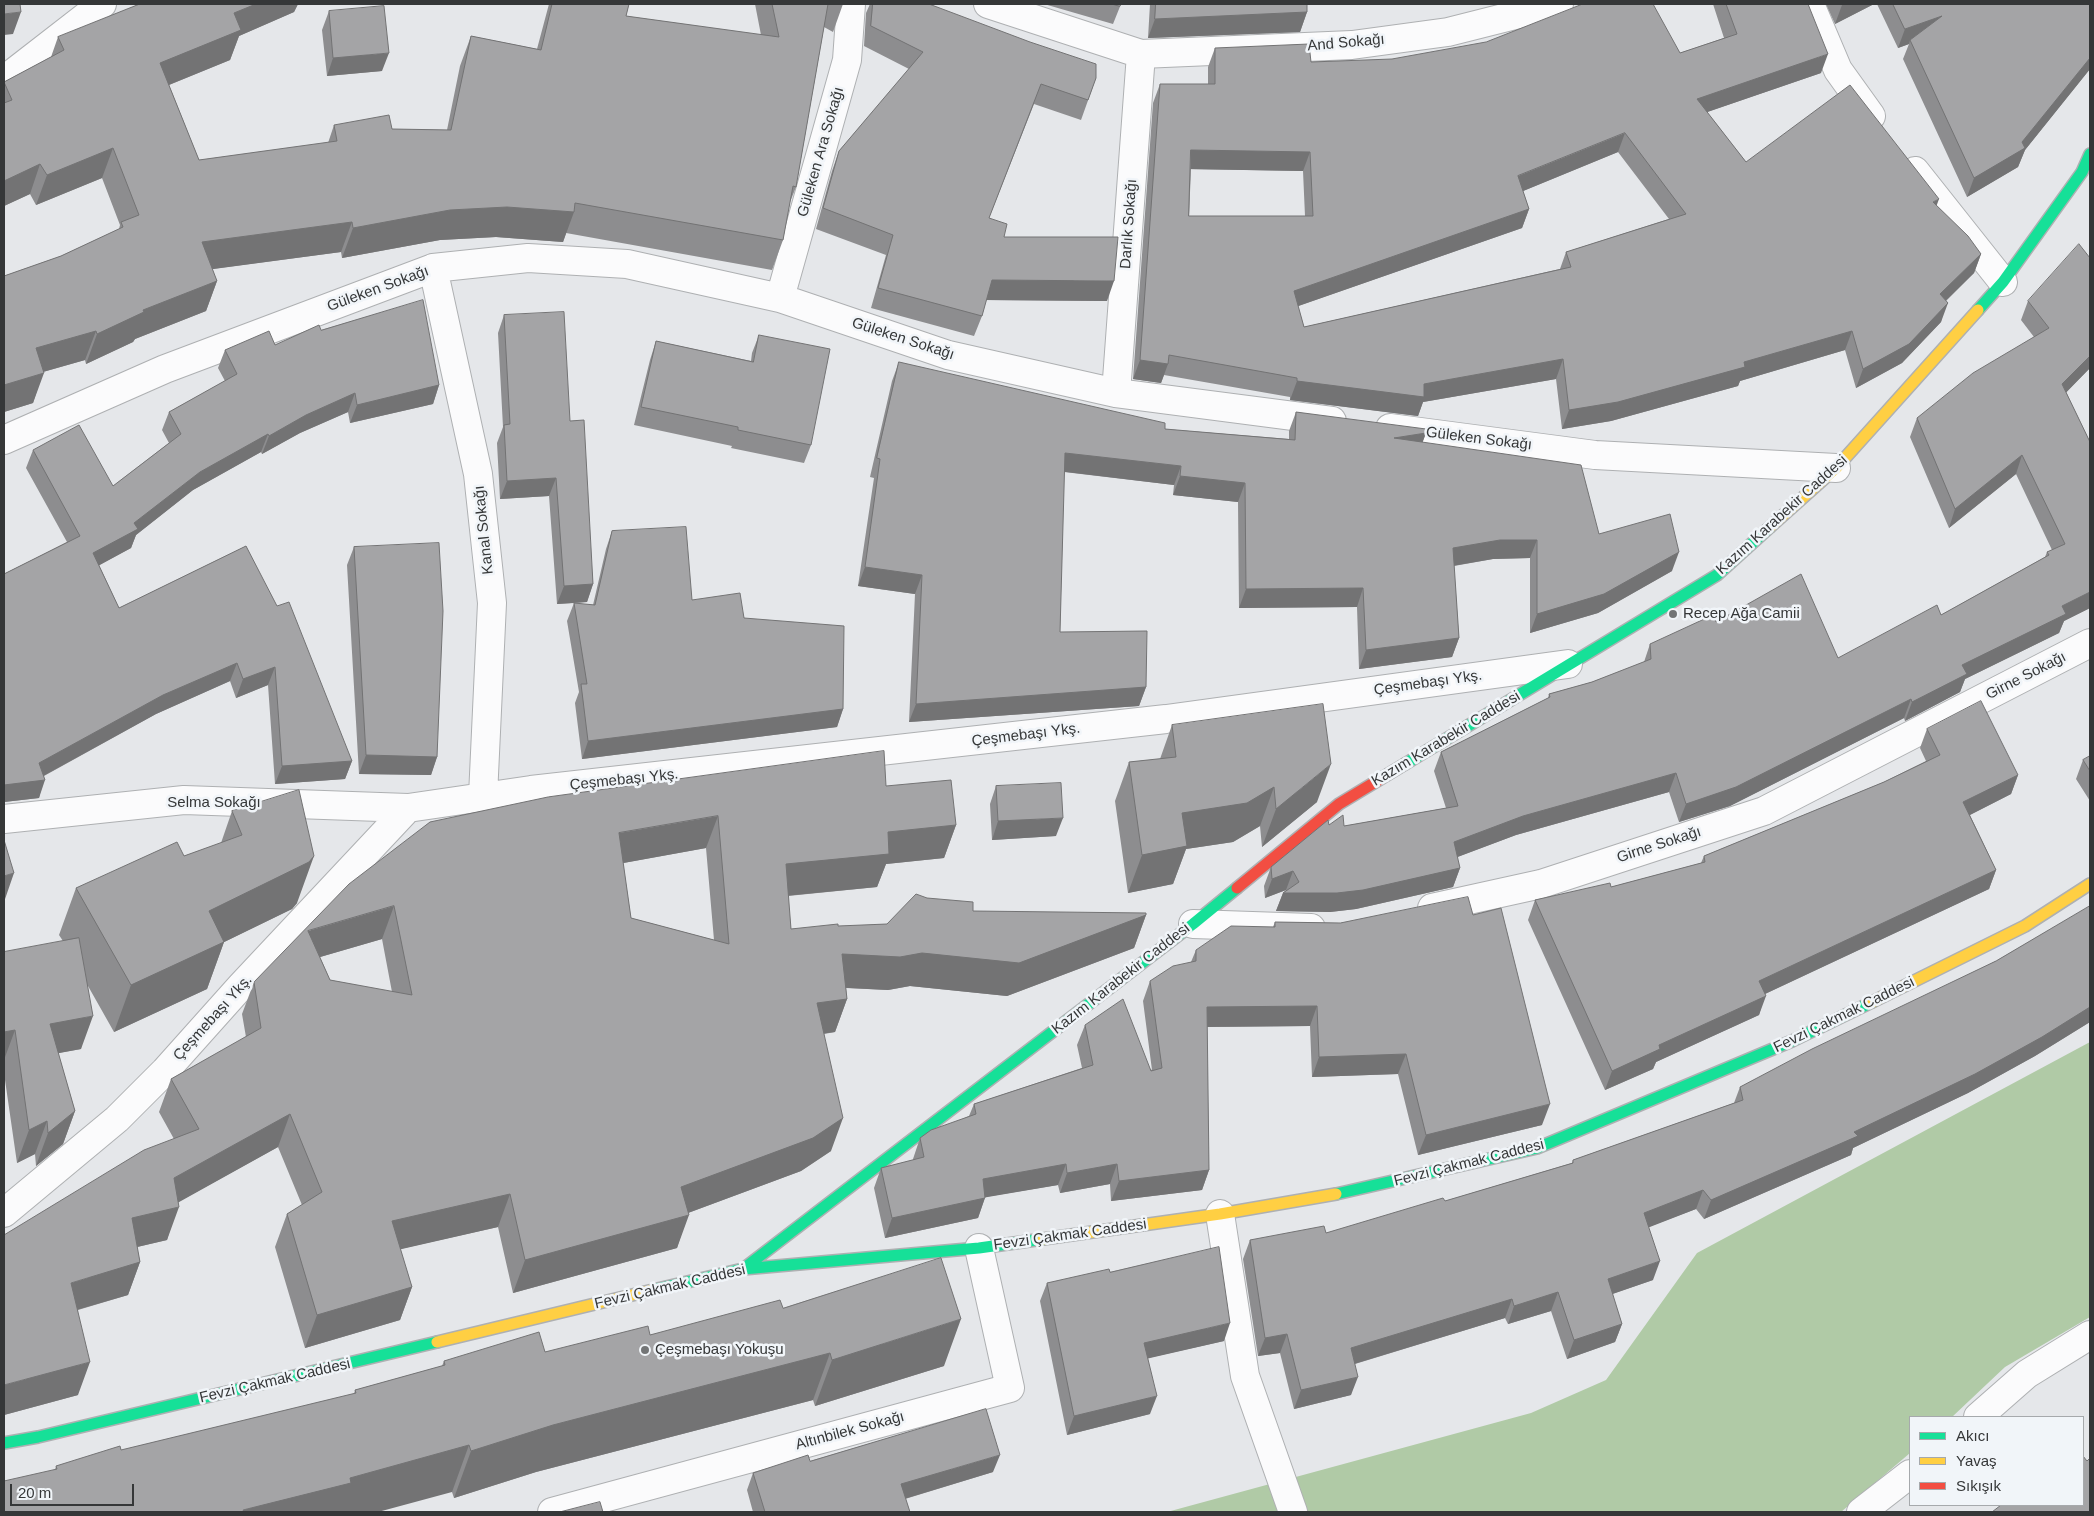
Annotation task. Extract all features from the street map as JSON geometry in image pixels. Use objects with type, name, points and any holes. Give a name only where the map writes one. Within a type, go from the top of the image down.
[{"type":"street","points":[[4,80],[102,4]]},
{"type":"street","name":"Güleken Ara Sokağı","points":[[780,298],[847,60],[851,4]]},
{"type":"street","name":"And Sokağı","points":[[988,4],[1141,54],[1352,45],[1448,32],[1559,4]]},
{"type":"street","points":[[1810,4],[1838,70],[1891,141],[2003,282]]},
{"type":"street","name":"Darlık Sokağı","points":[[1116,393],[1141,54]]},
{"type":"street","name":"Kazım Karabekir Caddesi","points":[[743,1269],[1193,924],[1340,804],[1717,575],[1836,468],[2003,282],[2087,164]]},
{"type":"street","name":"Güleken Sokağı","points":[[4,440],[165,368],[433,268],[528,258],[627,264],[780,298],[948,355],[1116,393],[1595,455],[1836,468]]},
{"type":"street","name":"Kanal Sokağı","points":[[433,268],[478,474],[492,603],[483,796]]},
{"type":"street","name":"Girne Sokağı","points":[[1407,914],[1541,884],[1764,811],[2090,643]]},
{"type":"street","name":"Çeşmebaşı Ykş.","points":[[483,796],[1156,720],[1568,664]]},
{"type":"street","name":"Selma Sokağı","points":[[4,819],[184,800],[408,808],[483,796]]},
{"type":"street","name":"Çeşmebaşı Ykş.","points":[[4,1213],[110,1125],[165,1071],[240,986],[408,808]]},
{"type":"street","name":"Fevzi Çakmak Caddesi","points":[[4,1443],[38,1437],[743,1269],[979,1248],[1220,1214],[1325,1196],[1538,1148],[1792,1041],[2025,926],[2090,884]]},
{"type":"street","points":[[1193,924],[1300,928],[1340,927]]},
{"type":"street","points":[[1220,1214],[1245,1376],[1293,1512]]},
{"type":"street","name":"Altınbilek Sokağı","points":[[552,1512],[1010,1388],[979,1248]]},
{"type":"street","points":[[1979,1416],[2027,1374],[2090,1334]]},
{"type":"street","points":[[1861,1512],[1909,1475]]},
{"type":"green space","points":[[2090,1042],[2090,1317],[2005,1367],[1953,1416],[1909,1416],[1909,1454],[1841,1512],[1167,1512],[1531,1413],[1606,1380],[1697,1253]]},
{"type":"building","points":[[4,4],[20,4],[21,12],[4,14]]},
{"type":"building","points":[[140,4],[256,4],[234,13],[241,30],[160,63],[199,160],[337,141],[334,125],[389,115],[392,129],[451,130],[471,36],[541,50],[552,4],[629,4],[626,16],[779,37],[772,4],[828,4],[796,187],[793,186],[783,240],[575,203],[574,212],[507,207],[450,210],[353,228],[352,222],[202,242],[217,281],[143,310],[144,312],[97,334],[96,331],[36,348],[44,373],[4,385],[4,276],[61,256],[123,227],[121,222],[139,215],[113,148],[47,175],[40,164],[4,181],[4,103],[12,100],[4,82],[64,50],[58,37]]},
{"type":"building","points":[[873,4],[929,4],[1030,42],[1096,64],[1096,78],[1088,100],[1041,84],[989,218],[1007,224],[1004,237],[1118,237],[1114,281],[992,280],[982,316],[878,288],[893,235],[823,208],[839,151],[923,52],[871,26]]},
{"type":"building","points":[[1156,4],[1307,4],[1307,12],[1155,19]]},
{"type":"building","points":[[1583,4],[1653,4],[1680,53],[1737,34],[1726,4],[1808,4],[1828,54],[1697,99],[1746,162],[1850,85],[1939,199],[1933,202],[1968,236],[1981,254],[1940,294],[1948,303],[1909,344],[1863,369],[1852,331],[1744,362],[1745,367],[1618,402],[1569,410],[1563,359],[1424,384],[1424,397],[1297,381],[1297,378],[1169,355],[1168,364],[1140,360],[1160,84],[1215,84],[1215,48],[1309,44],[1311,62],[1392,59],[1486,42]],"holes":[[[1625,133],[1686,214],[1566,252],[1571,267],[1304,327],[1294,291],[1529,209],[1518,176]],[[1191,150],[1310,152],[1313,216],[1189,216]]]},
{"type":"building","points":[[1893,4],[2090,4],[2090,58],[2022,142],[2025,148],[1974,178],[1910,40],[1942,16],[1905,29]]},
{"type":"building","points":[[384,6],[389,53],[333,58],[329,11]]},
{"type":"building","points":[[2079,244],[2090,258],[2090,356],[2062,384],[2090,442],[2090,592],[2062,606],[2066,614],[1962,665],[1967,674],[1912,702],[1911,699],[1736,787],[1686,804],[1676,773],[1523,816],[1454,842],[1460,868],[1363,890],[1337,893],[1283,893],[1299,882],[1293,871],[1272,879],[1271,867],[1328,820],[1329,825],[1343,815],[1344,826],[1458,806],[1441,752],[1550,697],[1549,694],[1592,682],[1651,659],[1650,644],[1713,615],[1716,622],[1801,574],[1838,658],[1937,605],[1941,615],[2049,555],[2047,552],[2065,544],[2022,455],[1955,509],[1917,418],[1973,373],[2049,328],[2028,301]]},
{"type":"building","points":[[423,300],[439,385],[357,405],[355,393],[306,415],[200,472],[134,523],[138,529],[93,553],[119,608],[246,546],[277,606],[289,602],[352,761],[282,766],[275,667],[243,679],[237,663],[163,695],[39,763],[45,780],[4,785],[4,574],[80,536],[33,450],[79,425],[113,486],[181,434],[169,412],[237,374],[225,350],[269,331],[275,345],[319,325],[321,330]]},
{"type":"building","points":[[564,312],[570,421],[584,420],[593,584],[564,586],[556,478],[507,481],[504,425],[510,424],[504,315]]},
{"type":"building","points":[[759,335],[830,349],[811,445],[738,430],[738,427],[641,407],[656,341],[753,362]]},
{"type":"building","points":[[899,362],[1165,423],[1165,429],[1295,440],[1296,412],[1426,429],[1426,433],[1394,438],[1581,465],[1599,534],[1670,514],[1679,552],[1604,594],[1537,614],[1537,540],[1500,540],[1453,548],[1459,638],[1366,650],[1363,588],[1246,589],[1245,483],[1180,476],[1181,466],[1065,453],[1060,632],[1147,631],[1146,687],[916,704],[922,575],[865,567],[880,459],[877,458]]},
{"type":"building","points":[[686,527],[692,600],[740,593],[744,618],[844,626],[843,709],[588,741],[581,684],[587,684],[574,603],[595,605],[612,531]]},
{"type":"building","points":[[439,543],[443,611],[437,757],[366,755],[354,547]]},
{"type":"building","points":[[1981,701],[2018,775],[1963,802],[1996,870],[1759,981],[1766,996],[1659,1045],[1660,1049],[1612,1071],[1535,900],[1610,883],[1611,887],[1705,862],[1704,856],[1884,782],[1940,755],[1927,729]]},
{"type":"building","points":[[1323,704],[1331,764],[1276,809],[1274,787],[1247,803],[1182,813],[1187,846],[1142,855],[1129,762],[1176,757],[1172,725]]},
{"type":"building","points":[[884,751],[886,786],[951,780],[956,825],[888,832],[889,854],[786,864],[791,929],[838,924],[838,926],[887,924],[916,894],[927,898],[973,902],[973,911],[1146,913],[1146,915],[1019,963],[922,953],[900,957],[842,954],[847,999],[817,1003],[843,1118],[813,1138],[681,1187],[689,1215],[525,1260],[510,1194],[392,1221],[412,1287],[317,1315],[287,1214],[322,1192],[290,1114],[174,1178],[179,1207],[132,1218],[140,1262],[71,1283],[90,1362],[4,1385],[4,1235],[144,1150],[199,1129],[171,1079],[261,1028],[254,982],[349,884],[430,822],[548,797]],"holes":[[[718,816],[729,944],[631,918],[619,833]],[[394,906],[412,995],[330,980],[308,931]]]},
{"type":"building","points":[[2090,756],[2090,771],[2083,760]]},
{"type":"building","points":[[1061,783],[1063,818],[998,821],[996,786]]},
{"type":"building","points":[[299,790],[314,856],[309,862],[209,911],[224,942],[131,985],[76,888],[177,842],[184,856],[242,835],[232,811]]},
{"type":"building","points":[[4,840],[14,873],[4,876]]},
{"type":"building","points":[[1468,897],[1473,915],[1501,908],[1550,1104],[1426,1135],[1406,1054],[1319,1057],[1317,1006],[1207,1007],[1209,1170],[1119,1181],[1117,1164],[1067,1173],[1066,1164],[983,1179],[985,1198],[892,1218],[881,1168],[924,1157],[920,1138],[931,1130],[976,1114],[974,1104],[1093,1065],[1085,1025],[1123,999],[1151,1071],[1162,1068],[1150,981],[1173,966],[1196,961],[1196,950],[1231,926],[1275,927],[1275,922],[1340,923]]},
{"type":"building","points":[[2090,906],[2090,1007],[2042,1037],[1975,1074],[1854,1132],[1858,1136],[1711,1200],[1703,1190],[1644,1213],[1660,1261],[1608,1279],[1622,1324],[1574,1340],[1558,1292],[1514,1306],[1512,1299],[1351,1348],[1358,1377],[1301,1390],[1287,1334],[1265,1338],[1250,1240],[1324,1226],[1326,1233],[1443,1198],[1445,1201],[1573,1163],[1573,1160],[1743,1100],[1740,1087],[1812,1049],[1996,961]]},
{"type":"building","points":[[79,938],[93,1016],[50,1024],[75,1111],[48,1133],[47,1121],[29,1130],[15,1030],[4,1032],[4,952]]},
{"type":"building","points":[[1219,1247],[1230,1323],[1144,1343],[1157,1396],[1074,1416],[1047,1283],[1109,1269],[1110,1272]]},
{"type":"building","points":[[941,1258],[961,1319],[832,1360],[830,1353],[553,1425],[471,1451],[469,1445],[350,1478],[351,1483],[243,1510],[244,1512],[4,1512],[4,1481],[57,1469],[56,1466],[120,1446],[121,1450],[356,1393],[355,1390],[445,1365],[444,1361],[539,1332],[545,1352],[648,1326],[650,1335],[780,1300],[783,1308]]},
{"type":"building","points":[[986,1409],[1000,1455],[901,1484],[910,1512],[765,1512],[753,1473],[808,1455],[810,1461]]},
{"type":"building","points":[[2084,1457],[2087,1461],[2090,1458],[2090,1512],[1992,1512],[2000,1506],[2084,1506]]},
{"type":"building","points":[[600,1502],[603,1512],[560,1512]]},
{"type":"traffic: fast","points":[[1978,310],[2003,282],[2082,172],[2090,154]]},
{"type":"traffic: fast","points":[[1405,764],[1717,575],[1770,527]]},
{"type":"traffic: fast","points":[[743,1269],[1193,924],[1237,888]]},
{"type":"traffic: fast","points":[[1336,1194],[1537,1148],[1792,1041],[1872,1002]]},
{"type":"traffic: fast","points":[[653,1290],[743,1269],[979,1248],[1043,1239]]},
{"type":"traffic: fast","points":[[4,1443],[38,1437],[437,1342]]},
{"type":"traffic: slow","points":[[1770,527],[1836,468],[1978,310]]},
{"type":"traffic: slow","points":[[1872,1002],[2025,926],[2090,884]]},
{"type":"traffic: slow","points":[[1043,1239],[1220,1214],[1336,1194]]},
{"type":"traffic: slow","points":[[437,1342],[653,1290]]},
{"type":"traffic: jam","points":[[1237,888],[1339,804],[1405,764]]},
{"type":"place","name":"Recep Ağa Camii","points":[[1673,614]]},
{"type":"place","name":"Çeşmebaşı Yokuşu","points":[[645,1350]]}]
